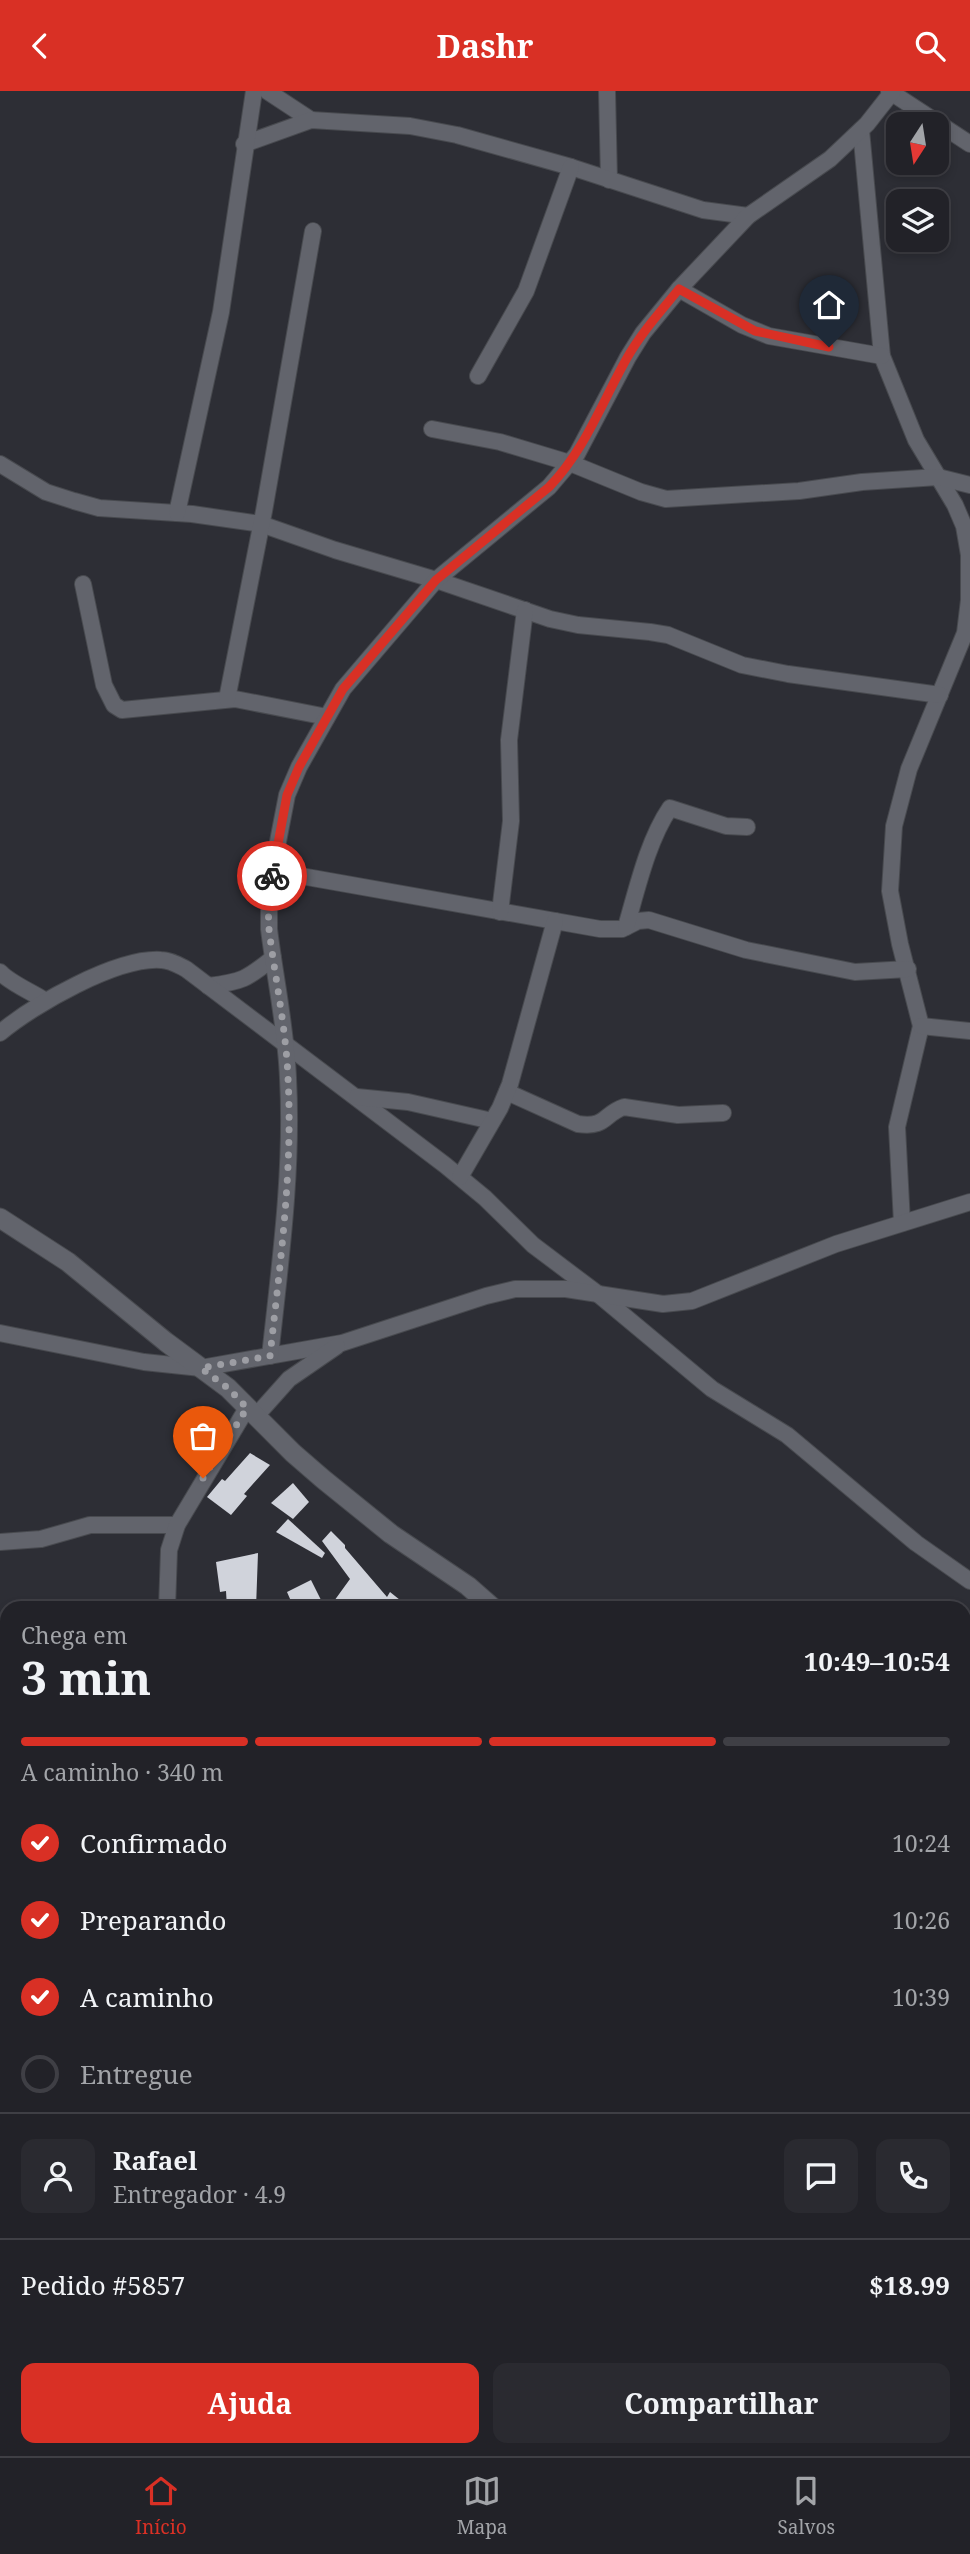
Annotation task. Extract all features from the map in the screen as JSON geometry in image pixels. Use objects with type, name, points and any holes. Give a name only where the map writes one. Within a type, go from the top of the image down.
[{"type":"street","points":[[177,513],[221,312],[254,91]]},
{"type":"street","points":[[267,91],[311,120]]},
{"type":"street","points":[[607,91],[609,180]]},
{"type":"street","points":[[270,1356],[286,1186],[288,1080],[268,904],[287,795],[327,716],[343,689],[436,580],[549,487],[570,463],[643,334],[679,289],[748,216],[830,159],[861,130],[891,92],[970,144]]},
{"type":"street","points":[[244,144],[311,120],[410,126],[457,135],[571,167],[703,210],[748,216]]},
{"type":"street","points":[[861,130],[882,356],[916,440],[956,505],[964,526],[969,555],[969,600],[965,633],[909,769],[894,826],[890,891],[921,1025],[897,1126],[902,1223]]},
{"type":"street","points":[[478,376],[526,291],[571,167]]},
{"type":"street","points":[[227,699],[313,231]]},
{"type":"street","points":[[679,289],[742,325],[769,336],[882,356]]},
{"type":"street","points":[[432,429],[500,442],[570,463],[641,492],[666,499],[799,491],[862,482],[939,477],[970,485]]},
{"type":"street","points":[[0,464],[46,492],[99,508],[177,513],[261,524],[335,550],[578,625],[668,635],[742,665],[788,674],[940,695]]},
{"type":"street","points":[[82,585],[104,685],[114,705],[122,710],[227,699],[327,716]]},
{"type":"street","points":[[500,912],[511,821],[509,740],[525,610]]},
{"type":"street","points":[[626,927],[642,874],[663,818],[670,808],[726,826],[747,827]]},
{"type":"street","points":[[273,871],[600,929],[621,929],[638,921],[649,920],[746,950],[855,972],[908,969]]},
{"type":"street","points":[[460,1177],[507,1092],[555,921]]},
{"type":"street","points":[[208,986],[236,983],[273,958]]},
{"type":"street","points":[[0,1033],[44,1000],[79,983],[129,964],[151,960],[174,963],[357,1097],[460,1177],[533,1245],[598,1294],[712,1389],[787,1435],[916,1543],[970,1581]]},
{"type":"street","points":[[0,972],[7,979],[44,1000]]},
{"type":"street","points":[[921,1025],[970,1031]]},
{"type":"street","points":[[507,1092],[578,1124],[588,1125],[600,1123],[624,1107],[678,1115],[723,1113]]},
{"type":"street","points":[[357,1097],[408,1101],[492,1121]]},
{"type":"street","points":[[0,1333],[144,1362],[201,1368],[342,1343],[515,1289],[566,1289],[663,1304],[692,1301],[836,1244],[970,1202]]},
{"type":"street","points":[[0,1218],[68,1262],[228,1388],[331,1486],[391,1534],[468,1586],[485,1601]]},
{"type":"street","points":[[167,1601],[169,1550],[177,1525],[251,1412],[289,1379],[342,1343]]},
{"type":"street","points":[[0,1542],[41,1539],[90,1525],[177,1525]]},
{"type":"building","points":[[250,1453],[270,1465],[244,1494],[247,1496],[231,1515],[207,1497]]},
{"type":"building","points":[[293,1483],[309,1502],[293,1519],[271,1503]]},
{"type":"building","points":[[288,1519],[325,1553],[322,1558],[276,1532]]},
{"type":"building","points":[[331,1531],[387,1597],[390,1592],[401,1601],[334,1601],[350,1579],[322,1541]]},
{"type":"building","points":[[258,1553],[256,1601],[227,1601],[226,1591],[220,1592],[216,1562]]},
{"type":"building","points":[[311,1580],[322,1601],[291,1601],[287,1592]]},
{"type":"way so far","points":[[203,1478],[247,1408],[228,1388],[201,1368],[270,1356],[286,1186],[288,1080],[269,929],[268,904],[272,876]]},
{"type":"route","points":[[272,876],[287,795],[299,767],[343,689],[436,580],[564,472],[577,454],[628,357],[679,289],[755,331],[829,347]]}]
